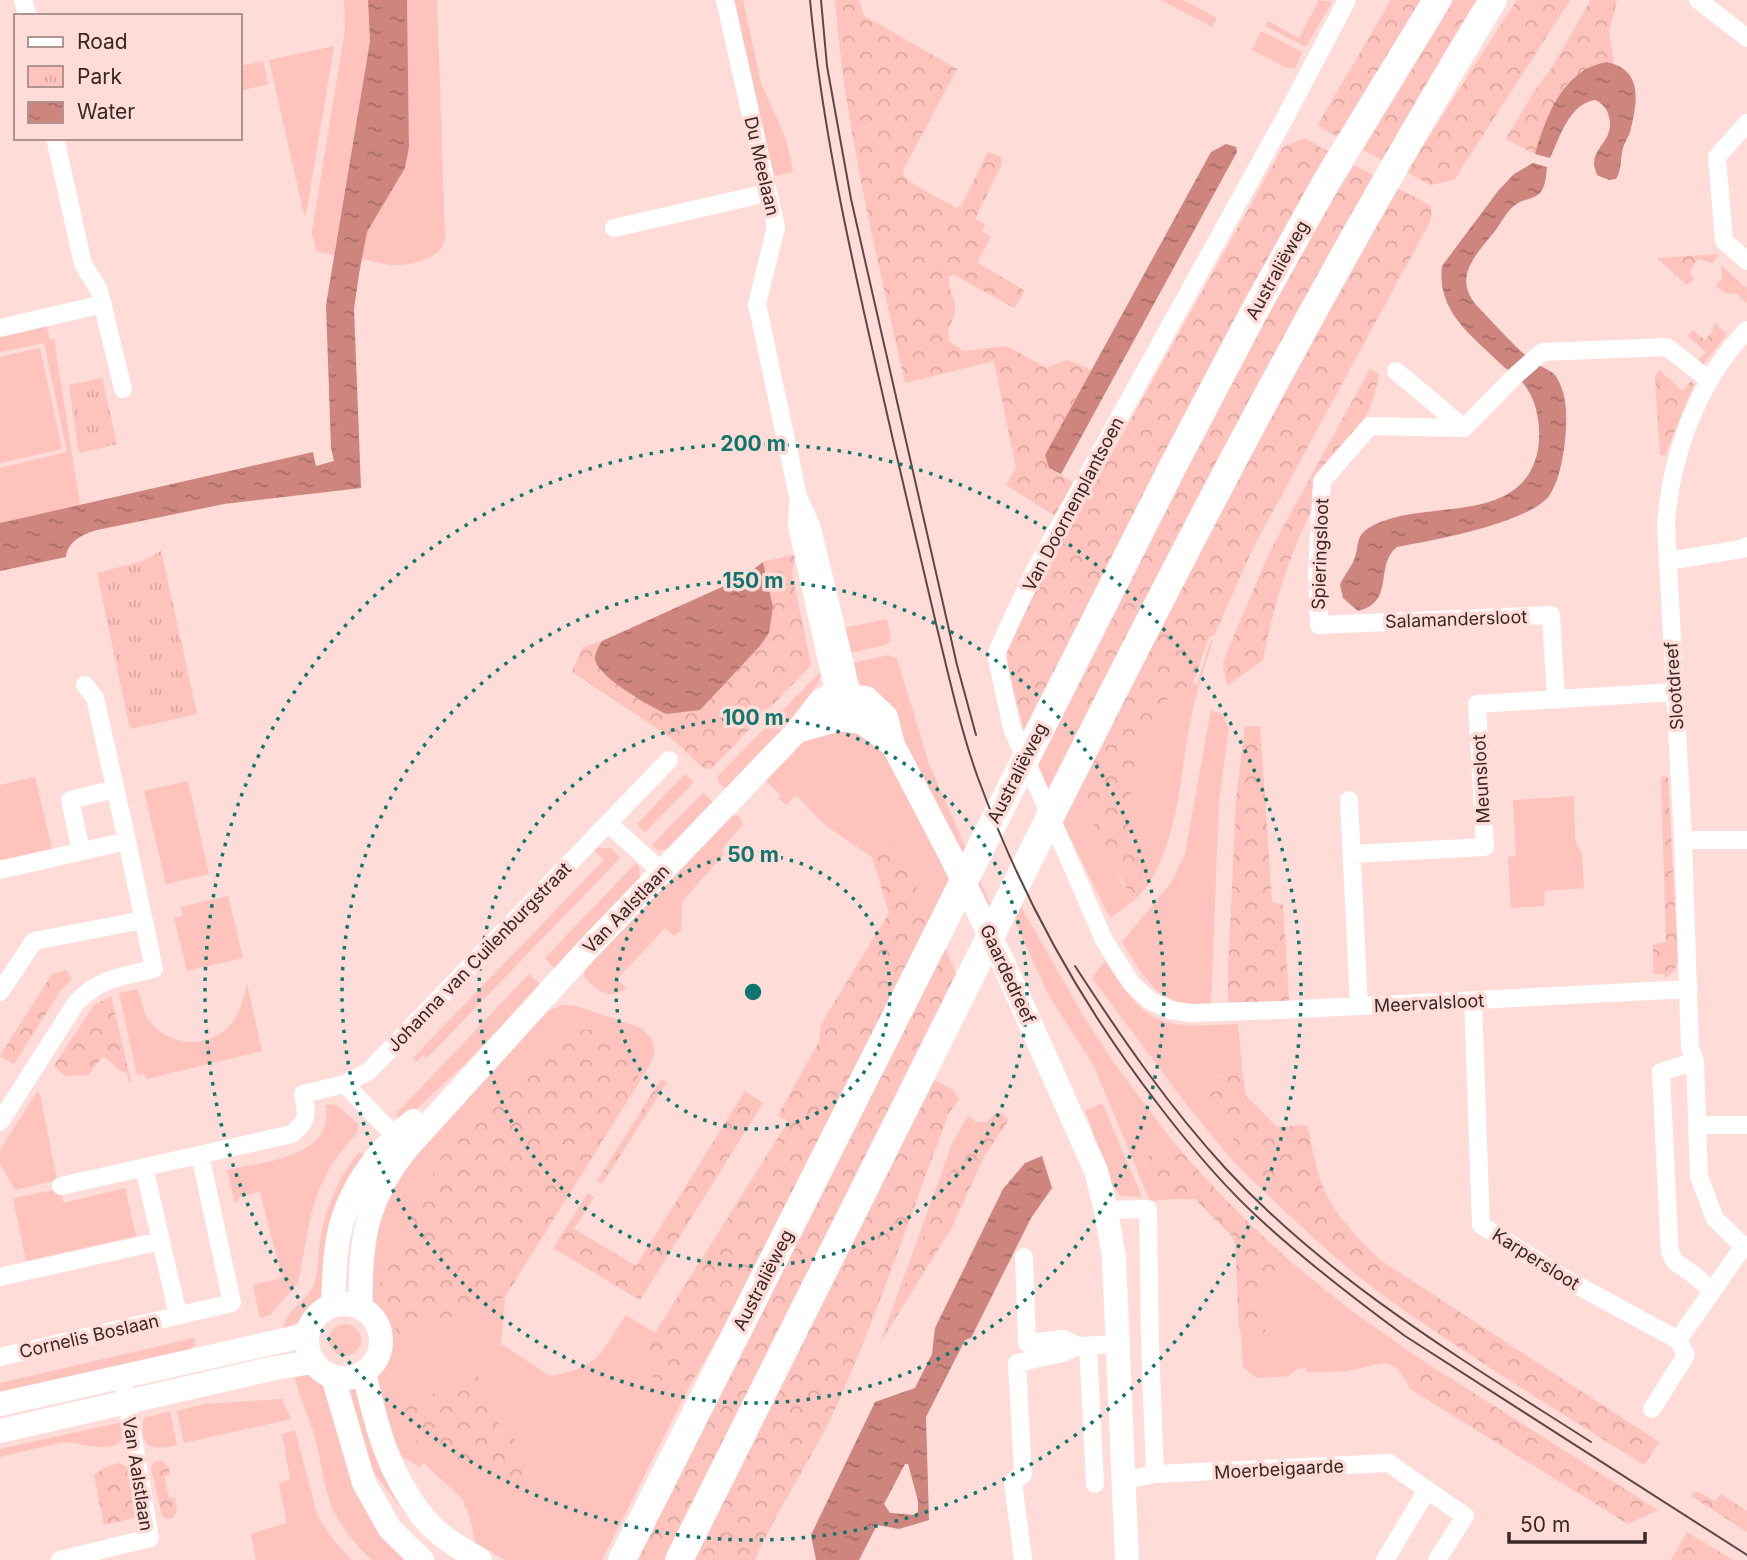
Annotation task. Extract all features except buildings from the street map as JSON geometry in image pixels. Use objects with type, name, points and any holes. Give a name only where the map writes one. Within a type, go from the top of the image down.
[{"type":"main road","name":"Australiëweg","points":[[622,1560],[1046,714],[1242,334],[1368,110],[1437,0]]},
{"type":"main road","points":[[679,1560],[1072,773],[1253,421],[1412,133],[1493,0]]},
{"type":"street","name":"Du Meelaan","points":[[725,0],[776,227],[757,304],[798,496],[811,528],[847,673],[842,695]]},
{"type":"street","name":"Van Doornenplantsoen","points":[[1170,1010],[1149,1000],[1131,983],[1104,940],[1012,727],[996,654],[1039,562],[1287,114],[1347,0]]},
{"type":"street","points":[[1698,0],[1747,38]]},
{"type":"street","points":[[1747,122],[1717,157],[1724,241],[1747,261]]},
{"type":"street","points":[[55,140],[83,264],[99,290],[123,389]]},
{"type":"street","points":[[614,229],[767,193]]},
{"type":"street","points":[[0,328],[103,304]]},
{"type":"street","name":"Slootdreef","points":[[1745,1248],[1715,1219],[1699,1177],[1695,1061],[1690,1048],[1683,840],[1666,526],[1668,495],[1688,427],[1709,380],[1747,330]]},
{"type":"street","points":[[1396,371],[1464,428],[1542,352],[1667,346],[1709,380]]},
{"type":"street","name":"Spieringsloot","points":[[1319,625],[1317,571],[1322,481],[1370,426],[1464,428]]},
{"type":"street","points":[[1668,561],[1742,550],[1747,546]]},
{"type":"street","name":"Salamandersloot","points":[[1319,625],[1551,615],[1556,700]]},
{"type":"street","points":[[0,1122],[76,1003],[88,990],[110,979],[154,970],[95,698],[85,685]]},
{"type":"street","points":[[1556,700],[1674,692]]},
{"type":"street","points":[[797,731],[841,719],[842,695]]},
{"type":"street","name":"Van Aalstlaan","points":[[332,1305],[337,1244],[343,1221],[362,1176],[402,1141],[429,1107],[458,1091],[797,731],[821,700],[842,695]]},
{"type":"street","name":"Gaardedreef","points":[[842,695],[866,698],[886,717],[893,745],[1008,973],[1096,1171],[1114,1258],[1126,1560]]},
{"type":"street","name":"Meunsloot","points":[[1352,854],[1485,847],[1477,704],[1556,700]]},
{"type":"street","name":"Gaardedreef","points":[[841,719],[863,722],[893,745]]},
{"type":"street","name":"Johanna van Cuilenburgstraat","points":[[200,1155],[292,1134],[302,1126],[307,1115],[303,1094],[345,1084],[369,1071],[669,760]]},
{"type":"street","points":[[81,852],[70,800],[115,789]]},
{"type":"street","points":[[1349,800],[1359,1006]]},
{"type":"street","points":[[609,824],[662,872]]},
{"type":"street","points":[[1683,840],[1747,840]]},
{"type":"street","points":[[0,870],[127,841]]},
{"type":"street","points":[[0,992],[34,942],[143,920]]},
{"type":"street","name":"Meervalsloot","points":[[1170,1010],[1191,1013],[1689,989]]},
{"type":"street","name":"Karpersloot","points":[[1474,1000],[1481,1225],[1564,1278],[1678,1340]]},
{"type":"street","points":[[1695,1061],[1661,1072],[1670,1252],[1675,1262],[1693,1273],[1712,1291]]},
{"type":"street","points":[[345,1084],[402,1141]]},
{"type":"street","points":[[1697,1125],[1747,1125]]},
{"type":"street","name":"Van Aalstlaan","points":[[361,1307],[362,1251],[371,1207],[402,1141]]},
{"type":"street","points":[[61,1186],[200,1155]]},
{"type":"street","name":"Cornelis Boslaan","points":[[0,1357],[232,1303],[200,1155]]},
{"type":"street","name":"Cornelis Boslaan","points":[[144,1167],[178,1315]]},
{"type":"street","points":[[1106,1210],[1148,1209],[1155,1474]]},
{"type":"street","points":[[0,1277],[161,1241]]},
{"type":"street","points":[[1652,1409],[1686,1354],[1678,1340],[1745,1248]]},
{"type":"street","points":[[1024,1256],[1027,1343],[1063,1339],[1083,1346]]},
{"type":"street","points":[[352,1304],[361,1307],[374,1319],[381,1335],[382,1344],[376,1360],[364,1373],[349,1378],[333,1377],[313,1362],[307,1335],[316,1316],[332,1305],[352,1304]]},
{"type":"street","points":[[0,1404],[307,1335]]},
{"type":"street","points":[[1023,1560],[1013,1482],[1023,1474],[1017,1363],[1083,1346],[1118,1344]]},
{"type":"street","points":[[1083,1346],[1095,1484]]},
{"type":"street","name":"Van Aalstlaan","points":[[0,1431],[286,1365],[313,1362]]},
{"type":"street","points":[[364,1373],[379,1437],[389,1462],[420,1515],[447,1539],[480,1560]]},
{"type":"street","name":"Van Aalstlaan","points":[[60,1560],[150,1538],[122,1376]]},
{"type":"street","points":[[333,1377],[364,1483],[390,1529],[422,1560]]},
{"type":"street","name":"Moerbeigaarde","points":[[1122,1481],[1155,1474],[1389,1463],[1465,1516],[1437,1560]]},
{"type":"street","points":[[1385,1560],[1427,1490]]},
{"type":"green space","points":[[344,0],[368,0],[370,41],[334,255],[316,251],[312,232],[345,30]]},
{"type":"green space","points":[[407,0],[437,0],[445,239],[434,255],[413,263],[395,265],[361,259],[367,232],[405,168],[409,147]]},
{"type":"green space","points":[[734,0],[743,0],[761,83],[786,139],[793,172],[774,176]]},
{"type":"green space","points":[[835,0],[859,0],[864,16],[957,69],[903,170],[904,176],[956,208],[961,206],[988,152],[1001,157],[1002,164],[975,219],[985,224],[982,231],[991,237],[977,262],[1025,291],[1014,308],[955,275],[949,276],[955,308],[948,337],[949,341],[963,351],[1007,346],[1046,368],[1067,360],[1092,370],[1045,455],[1049,468],[1076,484],[1057,517],[1006,485],[1016,468],[994,361],[905,383],[854,145]]},
{"type":"green space","points":[[1161,0],[1183,0],[1217,18],[1212,27]]},
{"type":"green space","points":[[1319,0],[1332,2],[1306,47],[1265,26],[1268,21],[1299,38]]},
{"type":"green space","points":[[1391,0],[1427,0],[1342,139],[1318,124]]},
{"type":"green space","points":[[1454,0],[1483,0],[1384,161],[1363,150]]},
{"type":"green space","points":[[1517,0],[1570,0],[1454,180],[1431,185],[1406,172]]},
{"type":"green space","points":[[1591,0],[1617,0],[1609,32],[1614,63],[1607,62],[1573,77],[1549,113],[1535,154],[1506,139]]},
{"type":"green space","points":[[1261,31],[1302,52],[1295,68],[1287,68],[1252,50]]},
{"type":"green space","points":[[334,46],[306,214],[304,215],[269,60]]},
{"type":"green space","points":[[263,61],[268,84],[242,90],[242,66]]},
{"type":"green space","points":[[1304,138],[1333,154],[1221,346],[1024,730],[1008,672],[1007,648],[1046,571],[1283,147]]},
{"type":"green space","points":[[1354,165],[1375,176],[1350,216],[1269,364],[1088,712],[1074,689],[1243,358]]},
{"type":"green space","points":[[1395,187],[1431,206],[1431,220],[1254,546],[1214,636],[1209,637],[1193,683],[1165,701],[1142,743],[1127,813],[1141,870],[1142,892],[1133,901],[1105,849],[1078,786],[1209,527]]},
{"type":"green space","points":[[1719,254],[1713,263],[1698,259],[1689,272],[1694,279],[1687,285],[1657,258]]},
{"type":"green space","points":[[1721,265],[1747,289],[1747,303],[1737,294],[1726,293],[1715,286],[1722,278]]},
{"type":"green space","points":[[1715,323],[1727,334],[1703,365],[1697,362],[1706,352],[1688,336],[1693,330],[1705,340]]},
{"type":"green space","points":[[46,324],[50,340],[54,339],[80,505],[0,523],[0,468],[67,452],[44,343],[0,352],[0,333]]},
{"type":"green space","points":[[40,348],[62,449],[0,463],[0,357]]},
{"type":"green space","points":[[1370,369],[1379,374],[1369,409],[1315,503],[1298,541],[1277,599],[1263,660],[1227,686],[1223,664],[1269,553]]},
{"type":"green space","points":[[1659,370],[1683,391],[1691,381],[1694,384],[1665,455],[1660,455],[1655,377]]},
{"type":"green space","points":[[102,378],[117,444],[79,453],[69,385]]},
{"type":"green space","points":[[161,551],[197,714],[130,729],[97,573],[143,561]]},
{"type":"green space","points":[[796,554],[792,573],[811,665],[712,768],[702,767],[669,736],[572,672],[583,647],[602,641],[599,645],[601,672],[653,707],[773,607],[763,562]]},
{"type":"green space","points":[[887,619],[891,640],[888,644],[850,653],[844,628]]},
{"type":"green space","points":[[1211,640],[1193,708],[1170,833],[1154,875],[1142,892],[1127,813],[1142,743],[1165,701],[1193,683],[1197,684]]},
{"type":"green space","points":[[888,655],[897,659],[929,764],[1035,1006],[855,674],[853,663]]},
{"type":"green space","points":[[821,671],[822,674],[803,712],[727,790],[718,782],[718,776]]},
{"type":"green space","points":[[1074,689],[1088,712],[1047,795],[1036,766]]},
{"type":"green space","points":[[1211,710],[1222,714],[1229,728],[1219,799],[1211,1004],[1194,1004],[1179,1002],[1156,990],[1122,942],[1171,883],[1185,854]]},
{"type":"green space","points":[[1245,726],[1260,726],[1272,902],[1283,905],[1289,1001],[1228,1004],[1236,800]]},
{"type":"green space","points":[[848,728],[884,750],[950,876],[927,926],[917,894],[893,844],[872,857],[825,825],[796,795],[786,805],[778,798],[781,795],[765,780],[805,738]]},
{"type":"green space","points":[[685,774],[694,782],[645,833],[637,824]]},
{"type":"green space","points":[[35,777],[52,849],[0,860],[0,785]]},
{"type":"green space","points":[[1661,777],[1668,777],[1678,962],[1674,971],[1665,978],[1665,974],[1653,974],[1653,944],[1666,942]]},
{"type":"green space","points":[[188,781],[209,874],[166,884],[144,791]]},
{"type":"green space","points":[[1078,786],[1121,882],[1133,901],[1110,918],[1062,822]]},
{"type":"green space","points":[[703,793],[715,804],[670,849],[657,850],[652,845]]},
{"type":"green space","points":[[1574,796],[1575,840],[1582,855],[1584,888],[1545,891],[1544,906],[1511,908],[1508,857],[1516,856],[1513,800]]},
{"type":"green space","points":[[732,815],[739,816],[743,824],[722,849],[724,854],[682,902],[681,930],[674,936],[665,928],[617,979],[627,988],[615,994],[598,990],[584,976],[586,966]]},
{"type":"green space","points":[[893,844],[907,851],[927,926],[730,1318],[689,1387],[653,1379],[640,1341],[655,1333],[788,1122],[778,1115],[819,1042],[821,1024],[889,913],[872,857]]},
{"type":"green space","points":[[594,848],[611,848],[620,858],[427,1058],[423,1055],[416,1062],[413,1058],[604,860]]},
{"type":"green space","points":[[636,863],[640,879],[555,969],[545,958]]},
{"type":"green space","points":[[228,896],[243,958],[187,971],[174,918],[183,916],[181,907]]},
{"type":"green space","points":[[1021,907],[1084,1017],[1114,1063],[1173,1142],[1147,1157],[1144,1166],[1174,1199],[1150,1201],[1094,1066],[1048,994],[1015,921]]},
{"type":"green space","points":[[945,947],[957,976],[666,1560],[637,1560]]},
{"type":"green space","points":[[1105,961],[1134,1000],[1159,1020],[1190,1025],[1238,1024],[1242,1070],[1220,1076],[1208,1093],[1225,1114],[1233,1130],[1232,1145],[1226,1153],[1092,978]]},
{"type":"green space","points":[[66,970],[72,979],[61,990],[14,1064],[0,1056],[52,974]]},
{"type":"green space","points":[[529,974],[541,985],[466,1063],[409,1116],[397,1117],[396,1114]]},
{"type":"green space","points":[[247,984],[262,1051],[146,1079],[144,1073],[137,1075],[119,993],[138,989],[146,1016],[155,1027],[165,1035],[189,1042],[214,1037],[225,1030],[234,1020]]},
{"type":"green space","points":[[111,996],[131,1081],[129,1083],[127,1073],[102,1057],[88,1075],[65,1076],[54,1066],[94,1005]]},
{"type":"green space","points":[[563,1005],[576,1006],[639,1027],[647,1034],[652,1041],[654,1054],[643,1076],[638,1084],[636,1051],[611,1047],[591,1031],[581,1030],[569,1022],[445,1150],[398,1241],[395,1261],[381,1298],[399,1337],[505,1297],[501,1344],[550,1376],[580,1368],[597,1357],[626,1315],[655,1333],[653,1379],[689,1387],[602,1560],[505,1560],[476,1543],[467,1508],[463,1505],[465,1502],[424,1463],[420,1467],[395,1452],[375,1379],[387,1354],[389,1340],[386,1323],[372,1302],[367,1269],[392,1178],[542,1013]]},
{"type":"green space","points":[[568,1022],[581,1030],[600,1029],[610,1044],[637,1051],[638,1084],[505,1297],[399,1337],[381,1298],[380,1277],[395,1261],[398,1241],[445,1150]]},
{"type":"green space","points":[[1242,1070],[1246,1096],[1277,1127],[1307,1125],[1317,1171],[1327,1196],[1347,1226],[1380,1260],[1659,1442],[1644,1465],[1472,1356],[1372,1287],[1318,1242],[1234,1162],[1226,1153],[1234,1137],[1230,1122],[1208,1093],[1216,1079]]},
{"type":"green space","points":[[661,1079],[667,1082],[602,1184],[597,1181]]},
{"type":"green space","points":[[933,1079],[953,1090],[959,1099],[949,1113],[867,1333],[828,1425],[774,1520],[755,1560],[691,1560]]},
{"type":"green space","points":[[745,1091],[763,1103],[640,1300],[553,1248],[588,1193],[594,1197],[574,1229],[636,1266]]},
{"type":"green space","points":[[37,1092],[40,1094],[57,1180],[15,1190],[0,1163],[0,1150]]},
{"type":"green space","points":[[1102,1103],[1142,1197],[1121,1196],[1103,1166],[1085,1111]]},
{"type":"green space","points":[[325,1105],[339,1107],[358,1124],[358,1131],[330,1166],[320,1187],[311,1214],[298,1283],[270,1315],[260,1318],[253,1285],[282,1278],[260,1192],[240,1197],[235,1204],[227,1170],[277,1160],[308,1146],[320,1136],[326,1122]]},
{"type":"green space","points":[[995,1113],[1002,1113],[1009,1120],[985,1155],[952,1227],[880,1343],[943,1184],[981,1122],[987,1122]]},
{"type":"green space","points":[[968,1116],[981,1122],[943,1184],[880,1343],[952,1144]]},
{"type":"green space","points":[[1173,1142],[1233,1207],[1297,1267],[1272,1284],[1258,1301],[1257,1314],[1267,1333],[1241,1331],[1239,1328],[1235,1243],[1232,1236],[1195,1199],[1174,1199],[1144,1166],[1147,1157]]},
{"type":"green space","points":[[359,1152],[366,1155],[323,1299],[304,1319],[284,1329],[287,1318],[308,1295],[314,1284],[322,1230],[329,1206],[345,1172]]},
{"type":"green space","points":[[125,1188],[136,1236],[26,1261],[13,1198],[59,1189],[64,1203]]},
{"type":"green space","points":[[1297,1267],[1349,1309],[1420,1359],[1412,1371],[1410,1389],[1398,1369],[1385,1363],[1340,1371],[1307,1372],[1306,1368],[1297,1369],[1289,1376],[1257,1378],[1243,1367],[1241,1331],[1267,1333],[1257,1314],[1258,1301],[1272,1284]]},
{"type":"green space","points":[[345,1324],[357,1328],[361,1340],[357,1352],[345,1356],[333,1352],[329,1340],[333,1328]]},
{"type":"green space","points":[[194,1338],[195,1345],[190,1350],[0,1393],[0,1383]]},
{"type":"green space","points":[[1420,1359],[1658,1510],[1628,1524],[1410,1389],[1412,1371]]},
{"type":"green space","points":[[293,1370],[316,1375],[328,1386],[387,1541],[404,1560],[372,1560],[341,1524],[329,1499],[315,1439]]},
{"type":"green space","points":[[467,1371],[474,1373],[482,1382],[490,1411],[522,1449],[527,1459],[529,1468],[524,1476],[511,1483],[476,1463],[453,1467],[416,1442],[405,1408],[449,1386],[458,1375]]},
{"type":"green space","points":[[360,1385],[415,1526],[368,1465],[345,1388]]},
{"type":"green space","points":[[282,1399],[291,1419],[184,1443],[177,1411],[205,1404]]},
{"type":"green space","points":[[170,1411],[177,1445],[160,1448],[148,1445],[143,1436],[144,1418]]},
{"type":"green space","points":[[123,1422],[124,1434],[120,1442],[113,1446],[63,1442],[0,1457],[0,1449]]},
{"type":"green space","points":[[295,1430],[317,1515],[351,1560],[256,1560],[251,1534],[287,1523],[279,1483],[290,1479],[282,1434]]},
{"type":"green space","points":[[161,1460],[169,1468],[170,1475],[164,1476],[169,1498],[175,1497],[177,1512],[173,1518],[167,1519],[162,1516],[151,1468],[154,1462]]},
{"type":"green space","points":[[119,1463],[131,1472],[134,1478],[142,1516],[104,1525],[94,1475]]},
{"type":"green space","points":[[1697,1491],[1715,1501],[1721,1494],[1747,1511],[1747,1532],[1691,1496]]},
{"type":"green space","points":[[1687,1532],[1733,1560],[1671,1560]]},
{"type":"water","points":[[368,0],[407,0],[409,147],[405,168],[367,232],[354,309],[361,488],[224,504],[97,530],[77,539],[69,547],[66,557],[0,571],[0,523],[313,452],[316,466],[334,461],[331,448],[326,305],[370,41]]},
{"type":"water","points":[[1607,62],[1618,66],[1632,79],[1636,96],[1630,133],[1623,148],[1619,172],[1616,179],[1609,180],[1597,175],[1594,165],[1610,125],[1606,109],[1595,100],[1578,108],[1572,115],[1550,158],[1535,154],[1551,110],[1568,84],[1592,66]]},
{"type":"water","points":[[1226,144],[1236,147],[1237,152],[1061,474],[1049,468],[1045,455],[1211,152]]},
{"type":"water","points":[[1533,163],[1547,167],[1542,190],[1534,197],[1518,203],[1507,214],[1474,258],[1467,276],[1467,285],[1477,306],[1527,357],[1553,373],[1561,385],[1566,408],[1566,425],[1557,480],[1551,493],[1525,513],[1481,529],[1397,547],[1390,555],[1377,600],[1358,611],[1343,598],[1340,585],[1354,561],[1363,532],[1386,520],[1498,499],[1516,488],[1534,464],[1539,425],[1532,397],[1525,385],[1460,323],[1445,298],[1442,283],[1442,266],[1498,191],[1514,174]]},
{"type":"water","points":[[763,562],[773,607],[769,633],[700,710],[666,714],[624,690],[597,665],[595,657],[602,641],[742,578]]},
{"type":"water","points":[[1042,1156],[1052,1188],[1031,1218],[971,1338],[965,1340],[926,1417],[929,1520],[899,1529],[877,1525],[859,1560],[816,1560],[811,1535],[875,1402],[915,1388],[932,1354],[935,1328],[1003,1189],[1025,1163]],"holes":[[[905,1464],[908,1464],[918,1501],[918,1512],[915,1515],[890,1513],[884,1504]]]},
{"type":"tram line","points":[[810,0],[824,111],[844,221],[961,724],[978,778],[1013,865],[1078,988],[1129,1065],[1194,1150],[1249,1209],[1297,1252],[1405,1336],[1747,1555]]},
{"type":"tram line","points":[[821,0],[827,66],[851,199],[957,665],[976,735]]},
{"type":"tram line","points":[[1075,966],[1166,1096],[1227,1170],[1267,1210],[1354,1284],[1400,1317],[1591,1442]]}]
